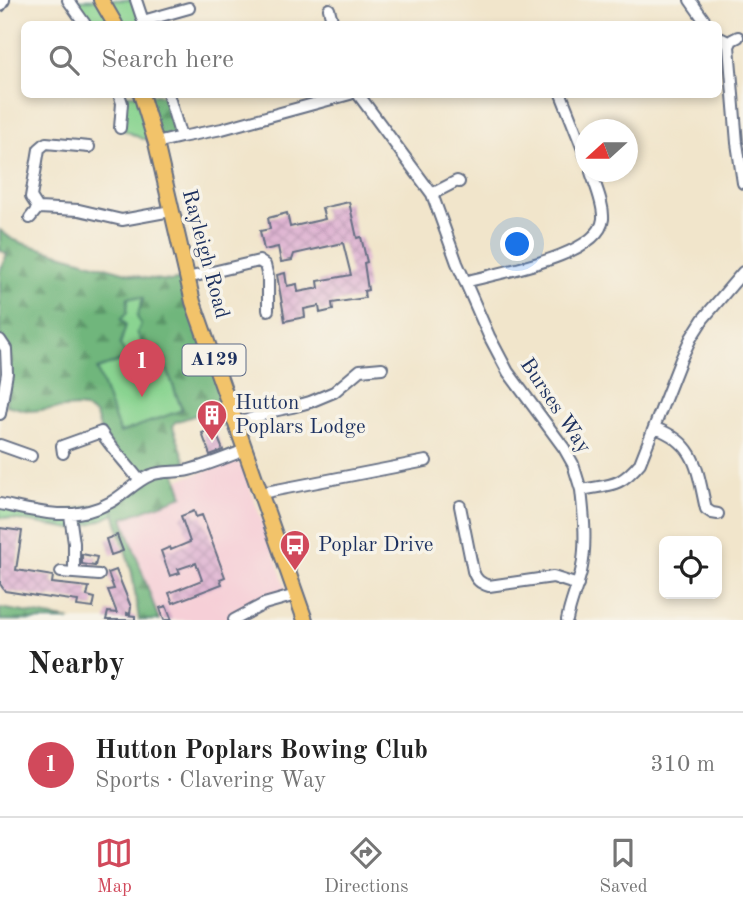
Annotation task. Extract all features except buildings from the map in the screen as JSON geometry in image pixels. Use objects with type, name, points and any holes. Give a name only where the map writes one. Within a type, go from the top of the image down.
[{"type":"main road","points":[[101,0],[113,21]]},
{"type":"main road","name":"Rayleigh Road","points":[[142,98],[156,143],[193,302],[305,620]]},
{"type":"street","points":[[0,6],[4,0]]},
{"type":"street","points":[[68,0],[83,21]]},
{"type":"street","points":[[136,0],[142,21]]},
{"type":"street","points":[[690,0],[705,21]]},
{"type":"street","points":[[318,3],[333,4]]},
{"type":"street","points":[[149,21],[188,8]]},
{"type":"street","points":[[729,46],[732,40],[738,37]]},
{"type":"street","points":[[722,39],[729,46],[743,183]]},
{"type":"street","points":[[120,98],[120,128]]},
{"type":"street","points":[[169,98],[181,137]]},
{"type":"street","points":[[156,143],[222,129],[335,98]]},
{"type":"street","name":"Burses Way","points":[[361,98],[432,194],[465,282],[489,336],[508,372],[564,448],[573,464],[581,490],[616,483],[629,475],[639,463],[691,338],[703,319],[743,272]]},
{"type":"street","points":[[563,98],[575,129]]},
{"type":"street","points":[[38,208],[31,197],[39,149],[46,143],[89,147]]},
{"type":"street","points":[[432,194],[458,178]]},
{"type":"street","points":[[465,282],[563,255],[595,234],[603,219],[594,182]]},
{"type":"street","points":[[38,208],[79,210],[122,220],[171,211]]},
{"type":"street","points":[[30,218],[38,208]]},
{"type":"street","points":[[187,278],[259,261],[265,265],[268,277],[268,310]]},
{"type":"street","points":[[0,340],[6,349],[7,373],[0,414]]},
{"type":"street","points":[[236,424],[334,392],[360,370],[382,368]]},
{"type":"street","points":[[654,428],[687,447],[706,509],[718,514]]},
{"type":"street","points":[[62,453],[62,446],[101,432],[140,481]]},
{"type":"street","points":[[0,445],[31,456]]},
{"type":"street","points":[[0,504],[71,515],[111,502],[153,474],[189,470],[245,450]]},
{"type":"street","points":[[261,493],[426,461]]},
{"type":"street","points":[[567,620],[582,569],[585,520],[581,490]]},
{"type":"street","points":[[460,506],[473,571],[482,583],[488,586],[552,577],[578,585]]},
{"type":"street","points":[[699,519],[706,509]]},
{"type":"street","points":[[71,515],[74,572]]},
{"type":"street","points":[[61,572],[99,575]]},
{"type":"street","points":[[234,620],[264,604],[296,595]]},
{"type":"shaded area","points":[[236,461],[243,468],[289,597],[234,620],[159,620],[123,518],[183,496],[178,480]]},
{"type":"green space","points":[[68,0],[136,0],[143,21],[83,21]]},
{"type":"green space","points":[[119,98],[142,98],[154,139],[142,139],[120,128]]},
{"type":"green space","points":[[142,98],[169,98],[181,137],[156,143]]},
{"type":"green space","points":[[0,230],[25,244],[144,278],[171,281],[187,278],[230,424],[224,426],[212,421],[208,411],[175,422],[173,427],[189,470],[175,472],[183,496],[123,518],[159,620],[139,620],[132,573],[111,502],[140,481],[101,432],[96,415],[77,407],[29,411],[6,405],[7,373],[0,340],[0,271],[7,254],[0,250]],"holes":[[[128,297],[143,298],[137,317],[141,324],[137,333],[141,340],[141,353],[159,347],[182,410],[120,433],[97,369],[129,358],[120,345],[126,325],[121,319],[127,313]]]},
{"type":"green space","points":[[128,297],[143,298],[141,353],[159,347],[182,411],[119,433],[97,369],[128,358],[120,345],[126,325],[121,319],[127,312]]},
{"type":"green space","points":[[111,502],[115,514],[72,529],[0,517],[0,504],[52,514]]},
{"type":"green space","points":[[0,608],[71,620],[0,620]]},
{"type":"place","name":"Hutton Poplars Bowing Club","points":[[142,397]]},
{"type":"place","name":"Hutton Poplars Lodge","points":[[212,442]]},
{"type":"place","name":"Poplar Drive","points":[[295,572]]}]
